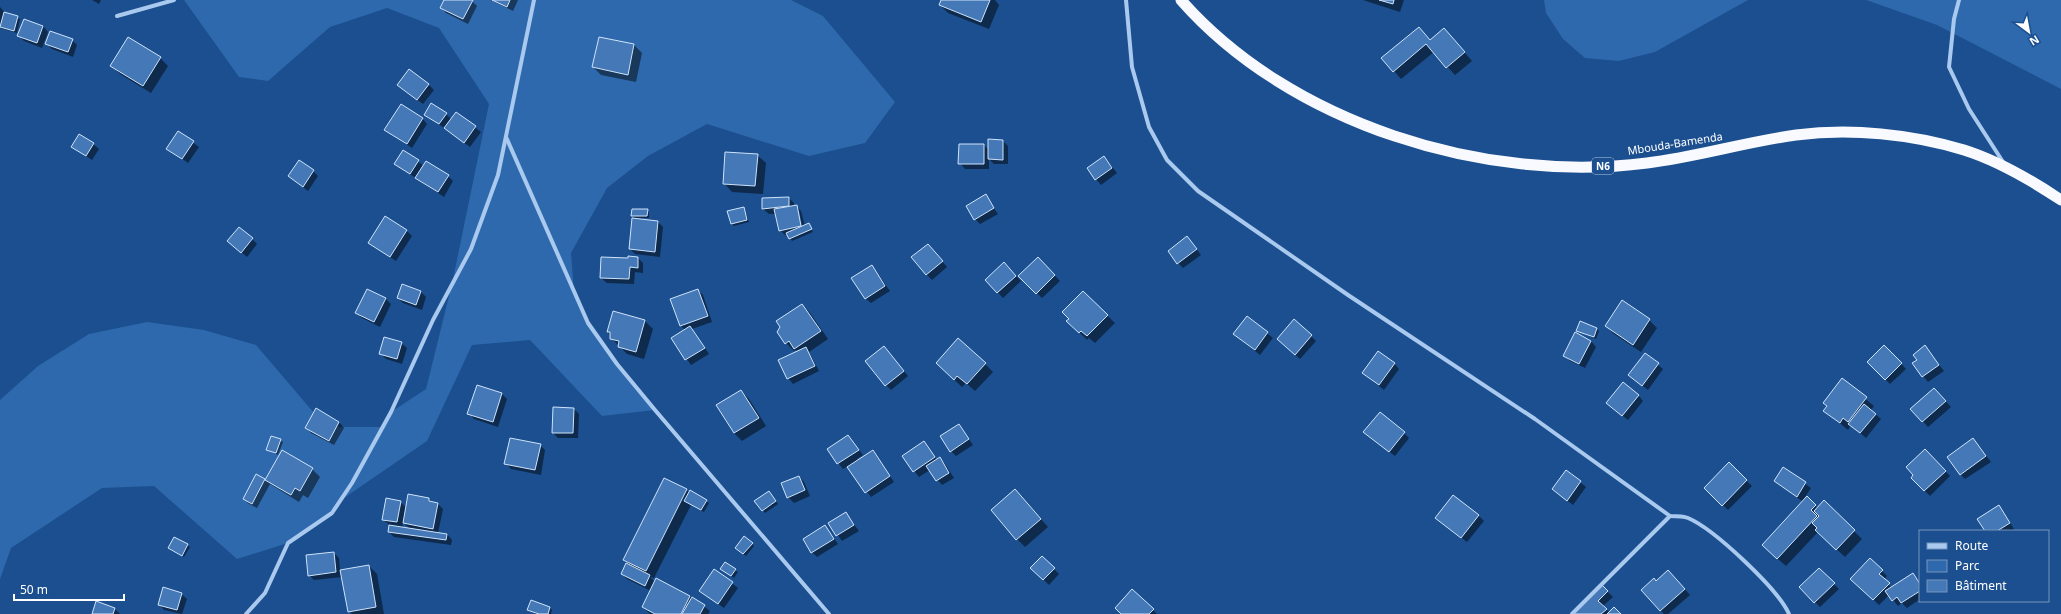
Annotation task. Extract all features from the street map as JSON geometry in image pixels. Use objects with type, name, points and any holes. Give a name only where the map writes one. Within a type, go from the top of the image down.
[{"type":"highway","name":"Mbouda-Bamenda","points":[[1180,0],[1235,52],[1284,86],[1351,119],[1436,149],[1515,163],[1585,167],[1647,163],[1796,135],[1833,132],[1878,134],[1927,141],[1966,151],[2006,167],[2061,200]]},
{"type":"street","points":[[117,16],[174,0]]},
{"type":"street","points":[[246,614],[266,593],[288,542],[332,513],[352,483],[392,412],[433,320],[471,249],[498,175],[534,0]]},
{"type":"street","points":[[1126,0],[1132,67],[1149,127],[1167,160],[1198,191],[1348,295],[1535,419],[1670,516],[1687,518],[1707,530],[1752,568],[1772,588],[1789,614]]},
{"type":"street","points":[[1959,0],[1954,19],[1949,67],[1969,109],[2006,167]]},
{"type":"street","points":[[506,137],[588,324],[636,387],[829,614]]},
{"type":"street","points":[[1572,614],[1670,516]]},
{"type":"green space","points":[[184,0],[791,0],[823,16],[895,102],[865,143],[809,156],[707,124],[648,156],[607,188],[571,253],[574,292],[588,323],[617,364],[655,410],[602,416],[530,340],[472,345],[427,441],[341,500],[332,513],[288,543],[237,559],[154,486],[102,488],[11,548],[0,579],[0,400],[38,366],[89,334],[147,322],[204,330],[256,345],[326,427],[381,427],[391,412],[426,389],[452,284],[489,104],[439,28],[387,8],[330,27],[268,81],[239,77]]},
{"type":"green space","points":[[1544,0],[1748,0],[1655,52],[1619,61],[1585,58],[1563,39],[1546,13]]},
{"type":"green space","points":[[1866,0],[2061,0],[2061,89],[1937,25]]},
{"type":"building","points":[[444,0],[473,0],[463,19],[440,8]]},
{"type":"building","points":[[492,0],[510,0],[507,7]]},
{"type":"building","points":[[941,0],[990,0],[981,22],[939,5]]},
{"type":"building","points":[[1379,0],[1394,0],[1393,4]]},
{"type":"building","points":[[4,12],[18,16],[14,31],[0,27]]},
{"type":"building","points":[[24,19],[43,26],[37,43],[17,36]]},
{"type":"building","points":[[1419,27],[1430,40],[1444,28],[1465,52],[1446,68],[1426,44],[1393,72],[1381,58]]},
{"type":"building","points":[[50,31],[73,39],[68,52],[45,44]]},
{"type":"building","points":[[128,37],[161,57],[143,86],[110,66]]},
{"type":"building","points":[[599,37],[634,44],[628,75],[592,67]]},
{"type":"building","points":[[409,69],[429,84],[417,100],[397,85]]},
{"type":"building","points":[[431,103],[447,113],[439,124],[424,115]]},
{"type":"building","points":[[401,104],[423,118],[407,144],[384,130]]},
{"type":"building","points":[[456,112],[476,126],[464,143],[444,128]]},
{"type":"building","points":[[178,131],[194,141],[182,159],[166,149]]},
{"type":"building","points":[[79,134],[94,143],[86,156],[71,147]]},
{"type":"building","points":[[988,139],[1003,140],[1003,160],[988,159]]},
{"type":"building","points":[[959,144],[984,144],[984,164],[958,164]]},
{"type":"building","points":[[403,150],[419,160],[410,174],[394,164]]},
{"type":"building","points":[[725,152],[758,154],[755,186],[723,184]]},
{"type":"building","points":[[1104,156],[1112,168],[1095,180],[1087,168]]},
{"type":"building","points":[[299,160],[314,170],[303,187],[288,176]]},
{"type":"building","points":[[426,161],[449,175],[438,192],[415,178]]},
{"type":"building","points":[[986,194],[994,208],[974,220],[966,206]]},
{"type":"building","points":[[789,197],[789,206],[762,209],[762,198]]},
{"type":"building","points":[[797,205],[801,226],[779,231],[774,209]]},
{"type":"building","points":[[744,207],[747,220],[731,224],[727,211]]},
{"type":"building","points":[[632,209],[648,209],[647,216],[631,216]]},
{"type":"building","points":[[385,216],[407,230],[390,257],[368,243]]},
{"type":"building","points":[[632,218],[658,221],[655,252],[629,249]]},
{"type":"building","points":[[809,223],[812,229],[789,239],[786,233]]},
{"type":"building","points":[[239,227],[253,238],[241,253],[227,241]]},
{"type":"building","points":[[1187,236],[1197,249],[1177,264],[1168,251]]},
{"type":"building","points":[[928,244],[943,261],[926,275],[911,257]]},
{"type":"building","points":[[628,256],[638,257],[638,268],[630,267],[629,279],[600,278],[601,257],[628,258]]},
{"type":"building","points":[[1038,257],[1055,275],[1036,294],[1018,276]]},
{"type":"building","points":[[1004,262],[1016,276],[997,293],[985,280]]},
{"type":"building","points":[[872,265],[885,286],[865,299],[851,278]]},
{"type":"building","points":[[402,284],[421,291],[416,305],[397,298]]},
{"type":"building","points":[[367,289],[386,298],[374,322],[355,313]]},
{"type":"building","points":[[698,289],[708,316],[680,326],[670,299]]},
{"type":"building","points":[[1083,291],[1108,315],[1087,336],[1081,331],[1079,333],[1066,321],[1069,319],[1062,312]]},
{"type":"building","points":[[1622,300],[1650,319],[1633,345],[1605,326]]},
{"type":"building","points":[[802,304],[821,331],[794,349],[789,341],[785,344],[777,332],[780,327],[776,321]]},
{"type":"building","points":[[613,311],[645,320],[636,352],[618,347],[619,341],[610,339],[610,332],[607,332]]},
{"type":"building","points":[[1247,316],[1268,332],[1255,350],[1233,334]]},
{"type":"building","points":[[1294,319],[1312,335],[1295,355],[1277,339]]},
{"type":"building","points":[[1580,321],[1597,328],[1594,337],[1576,331]]},
{"type":"building","points":[[690,326],[705,348],[685,360],[671,338]]},
{"type":"building","points":[[1575,332],[1591,341],[1579,364],[1563,356]]},
{"type":"building","points":[[384,337],[402,342],[397,359],[379,354]]},
{"type":"building","points":[[958,338],[986,363],[967,384],[957,376],[954,380],[936,363]]},
{"type":"building","points":[[1884,345],[1902,363],[1885,380],[1867,362]]},
{"type":"building","points":[[1925,345],[1939,365],[1922,377],[1912,363],[1917,360],[1913,355]]},
{"type":"building","points":[[884,346],[904,371],[885,386],[865,361]]},
{"type":"building","points":[[806,347],[815,366],[787,379],[778,360]]},
{"type":"building","points":[[1378,351],[1395,363],[1379,385],[1362,373]]},
{"type":"building","points":[[1645,353],[1659,363],[1642,386],[1628,375]]},
{"type":"building","points":[[1842,378],[1867,397],[1848,422],[1843,418],[1840,423],[1823,411],[1827,406],[1823,403]]},
{"type":"building","points":[[1623,382],[1639,395],[1622,416],[1606,403]]},
{"type":"building","points":[[477,385],[502,393],[493,422],[467,414]]},
{"type":"building","points":[[1934,388],[1946,401],[1922,422],[1910,409]]},
{"type":"building","points":[[741,390],[759,418],[734,433],[716,405]]},
{"type":"building","points":[[1864,404],[1876,414],[1860,433],[1848,424]]},
{"type":"building","points":[[553,407],[574,408],[573,433],[552,433]]},
{"type":"building","points":[[316,408],[339,422],[329,441],[305,428]]},
{"type":"building","points":[[1380,412],[1405,432],[1389,452],[1363,432]]},
{"type":"building","points":[[959,424],[969,439],[950,452],[940,436]]},
{"type":"building","points":[[848,435],[859,450],[837,464],[827,449]]},
{"type":"building","points":[[271,436],[281,439],[276,453],[266,450]]},
{"type":"building","points":[[510,438],[541,444],[535,470],[504,464]]},
{"type":"building","points":[[1973,438],[1986,456],[1960,475],[1947,457]]},
{"type":"building","points":[[924,441],[935,457],[913,472],[902,456]]},
{"type":"building","points":[[1925,449],[1946,471],[1924,491],[1911,478],[1913,475],[1906,467]]},
{"type":"building","points":[[282,450],[313,468],[300,491],[295,488],[291,495],[265,480]]},
{"type":"building","points":[[873,450],[890,476],[865,493],[847,467]]},
{"type":"building","points":[[940,457],[949,473],[936,481],[926,466]]},
{"type":"building","points":[[1729,462],[1747,480],[1722,506],[1704,488]]},
{"type":"building","points":[[1783,467],[1806,482],[1797,497],[1774,481]]},
{"type":"building","points":[[1566,470],[1581,481],[1567,501],[1552,489]]},
{"type":"building","points":[[256,474],[265,479],[252,504],[243,499]]},
{"type":"building","points":[[799,476],[805,490],[787,498],[781,483]]},
{"type":"building","points":[[664,478],[687,489],[646,571],[623,560]]},
{"type":"building","points":[[1015,489],[1041,519],[1016,540],[991,510]]},
{"type":"building","points":[[690,490],[707,500],[701,510],[684,501]]},
{"type":"building","points":[[769,491],[776,501],[762,511],[754,501]]},
{"type":"building","points":[[408,494],[429,498],[429,501],[438,503],[433,529],[403,523]]},
{"type":"building","points":[[1453,495],[1479,515],[1461,538],[1435,518]]},
{"type":"building","points":[[1807,496],[1816,505],[1811,510],[1817,516],[1777,559],[1762,545]]},
{"type":"building","points":[[386,498],[401,501],[397,522],[382,520]]},
{"type":"building","points":[[1824,500],[1855,530],[1836,550],[1815,530],[1817,528],[1812,523],[1819,516],[1814,511]]},
{"type":"building","points":[[1999,505],[2010,523],[1999,530],[1984,530],[1977,519]]},
{"type":"building","points":[[846,512],[854,525],[836,536],[828,523]]},
{"type":"building","points":[[389,525],[447,534],[446,540],[388,532]]},
{"type":"building","points":[[825,525],[834,539],[811,553],[803,539]]},
{"type":"building","points":[[744,536],[753,543],[743,554],[735,548]]},
{"type":"building","points":[[174,537],[188,544],[182,556],[168,548]]},
{"type":"building","points":[[334,552],[336,572],[308,576],[306,555]]},
{"type":"building","points":[[1042,556],[1055,568],[1043,580],[1030,568]]},
{"type":"building","points":[[1870,558],[1883,570],[1879,574],[1890,583],[1873,600],[1850,579]]},
{"type":"building","points":[[725,562],[736,569],[731,576],[720,569]]},
{"type":"building","points":[[626,563],[650,575],[645,586],[621,574]]},
{"type":"building","points":[[369,565],[376,607],[348,612],[340,570]]},
{"type":"building","points":[[1819,568],[1835,583],[1814,603],[1799,587]]},
{"type":"building","points":[[714,569],[733,582],[718,604],[699,591]]},
{"type":"building","points":[[1668,570],[1685,589],[1660,611],[1641,590],[1654,578],[1656,581]]},
{"type":"building","points":[[1913,573],[1919,582],[1919,592],[1901,603],[1897,597],[1892,601],[1885,591]]},
{"type":"building","points":[[656,578],[690,596],[681,614],[655,614],[642,607]]},
{"type":"building","points":[[1601,584],[1608,591],[1598,601],[1607,609],[1601,614],[1571,614]]},
{"type":"building","points":[[163,587],[182,593],[177,610],[158,605]]},
{"type":"building","points":[[1132,589],[1154,609],[1149,614],[1121,614],[1115,608]]},
{"type":"building","points":[[692,597],[705,605],[700,614],[682,614]]},
{"type":"building","points":[[531,600],[550,607],[548,614],[539,614],[527,610]]},
{"type":"building","points":[[96,601],[115,608],[113,614],[92,614]]},
{"type":"building","points":[[1614,607],[1621,614],[1607,614]]}]
